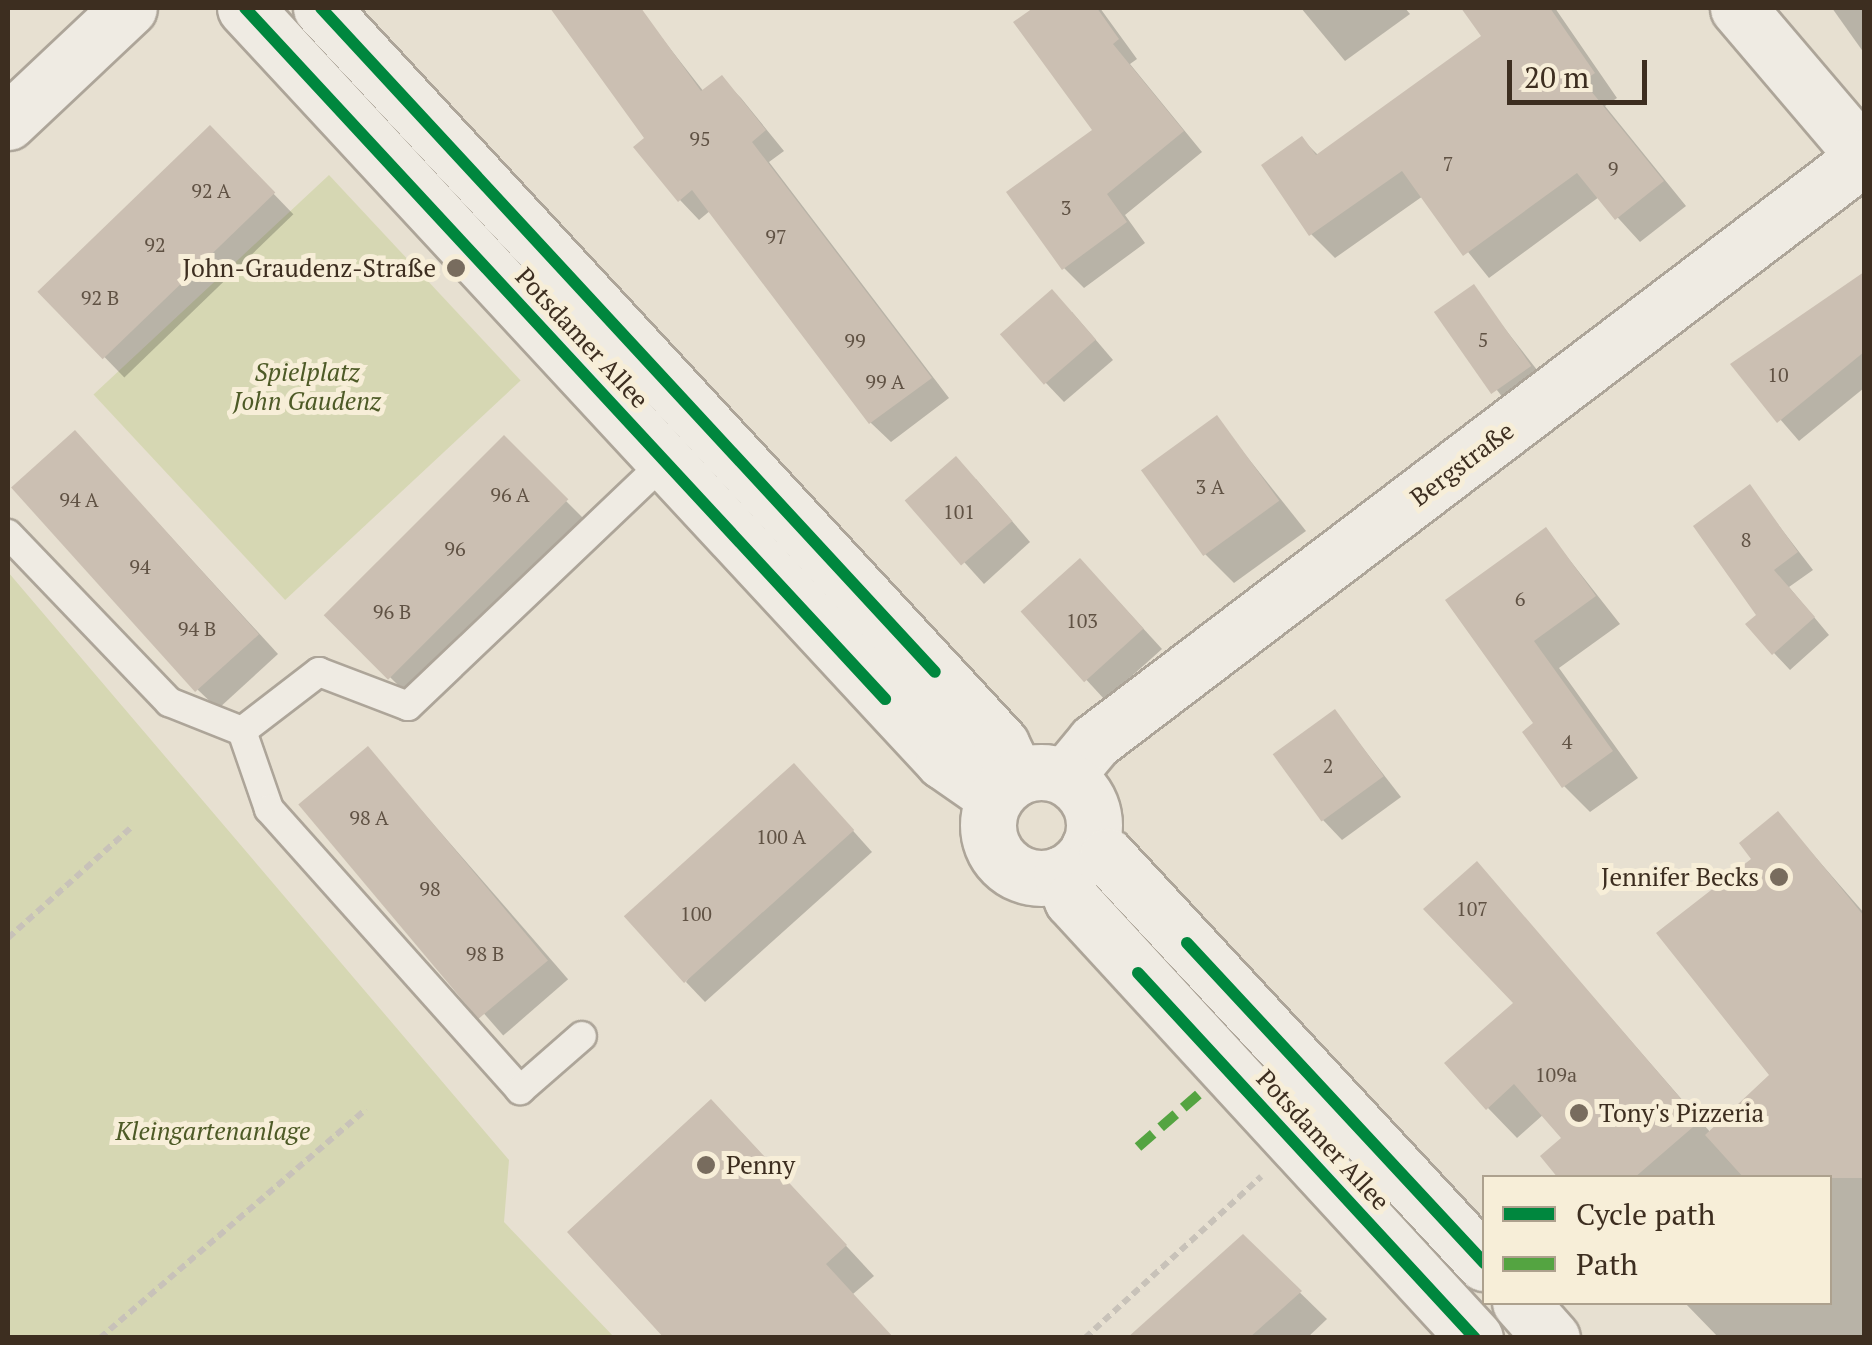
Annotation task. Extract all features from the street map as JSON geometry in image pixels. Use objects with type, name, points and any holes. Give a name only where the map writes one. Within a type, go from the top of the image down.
[{"type":"street","points":[[8,122],[129,8]]},
{"type":"street","name":"Potsdamer Allee","points":[[246,8],[961,780],[1026,784]]},
{"type":"street","name":"Potsdamer Allee","points":[[321,8],[1001,744],[1026,784]]},
{"type":"street","points":[[1738,8],[1864,156]]},
{"type":"street","name":"Bergstraße","points":[[1026,784],[1096,741],[1864,156]]},
{"type":"street","points":[[1026,784],[1090,808],[1075,860],[1026,876],[998,857],[988,828],[1026,784]]},
{"type":"street","name":"Potsdamer Allee","points":[[1475,1338],[1072,900],[1075,860],[1126,876],[1482,1261]]},
{"type":"street","points":[[1523,1305],[1552,1338]]},
{"type":"lane","points":[[242,731],[319,672],[408,706],[704,423]]},
{"type":"lane","points":[[8,534],[169,702],[242,731],[269,809],[520,1090],[582,1036]]},
{"type":"path","points":[[8,938],[133,826]]},
{"type":"path","points":[[100,1338],[366,1108]]},
{"type":"path","points":[[1084,1338],[1268,1170]]},
{"type":"green space","name":"Spielplatz John Gaudenz","points":[[329,175],[521,381],[285,600],[94,395]]},
{"type":"green space","name":"Kleingartenanlage","points":[[8,572],[509,1160],[504,1222],[614,1337],[8,1337]]},
{"type":"building","points":[[550,8],[641,8],[701,91],[722,75],[766,130],[752,142],[932,378],[869,424],[692,190],[678,202],[633,147],[644,138]]},
{"type":"building","points":[[1033,8],[1097,8],[1119,39],[1113,44],[1184,131],[1107,194],[1127,222],[1062,270],[1006,192],[1092,130],[1013,22]]},
{"type":"building","points":[[1461,8],[1550,8],[1595,73],[1583,81],[1664,181],[1615,220],[1577,173],[1463,256],[1402,171],[1309,236],[1261,165],[1302,136],[1316,155],[1481,36]]},
{"type":"building","points":[[210,125],[275,193],[103,359],[37,292]]},
{"type":"building","points":[[1864,272],[1864,352],[1777,423],[1730,364]]},
{"type":"building","points":[[1474,284],[1531,366],[1491,394],[1434,312]]},
{"type":"building","points":[[1052,289],[1096,340],[1044,385],[1000,334]]},
{"type":"building","points":[[1217,415],[1279,501],[1203,556],[1141,470]]},
{"type":"building","points":[[75,430],[259,634],[195,692],[11,488]]},
{"type":"building","points":[[504,435],[568,499],[388,680],[324,615]]},
{"type":"building","points":[[956,456],[1012,521],[961,566],[905,501]]},
{"type":"building","points":[[1750,484],[1798,552],[1774,570],[1815,617],[1772,655],[1745,624],[1756,615],[1693,526]]},
{"type":"building","points":[[1546,527],[1596,596],[1534,641],[1613,751],[1562,788],[1522,732],[1533,723],[1445,600]]},
{"type":"building","points":[[1080,558],[1144,629],[1084,682],[1021,612]]},
{"type":"building","points":[[1335,709],[1384,776],[1321,821],[1273,754]]},
{"type":"building","points":[[368,746],[548,960],[478,1019],[298,804]]},
{"type":"building","points":[[794,763],[854,830],[684,983],[624,916]]},
{"type":"building","points":[[1778,811],[1864,916],[1864,1178],[1741,1175],[1705,1135],[1769,1075],[1656,933],[1751,859],[1739,843]]},
{"type":"building","points":[[1477,861],[1700,1121],[1637,1175],[1556,1175],[1540,1156],[1561,1138],[1514,1084],[1486,1110],[1444,1063],[1513,1003],[1423,909]]},
{"type":"building","name":"Penny","points":[[711,1099],[847,1245],[826,1264],[894,1338],[664,1338],[567,1232]]},
{"type":"building","points":[[1243,1234],[1302,1291],[1249,1338],[1127,1338]]},
{"type":"marked path","points":[[1138,1147],[1199,1094]]},
{"type":"cycle path","points":[[245,8],[885,699]]},
{"type":"cycle path","points":[[321,8],[935,672]]},
{"type":"cycle path","points":[[1187,943],[1482,1261]]},
{"type":"cycle path","points":[[1138,973],[1475,1338]]},
{"type":"place","name":"John-Graudenz-Straße","points":[[456,268]]},
{"type":"place","name":"Jennifer Becks","points":[[1779,877]]},
{"type":"place","name":"Tony's Pizzeria","points":[[1579,1113]]},
{"type":"place","name":"Penny","points":[[706,1165]]}]
